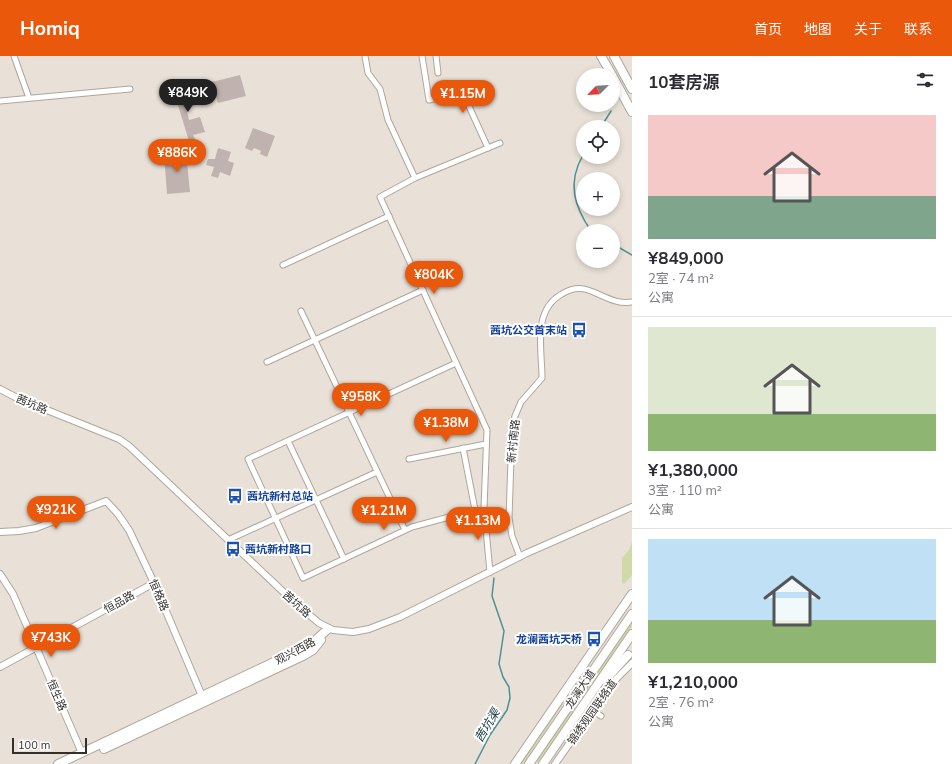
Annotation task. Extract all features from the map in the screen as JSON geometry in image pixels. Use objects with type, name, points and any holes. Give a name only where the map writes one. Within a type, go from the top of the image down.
[{"type":"main road","points":[[601,56],[608,68]]},
{"type":"main road","points":[[614,56],[632,89]]},
{"type":"main road","points":[[620,90],[632,112]]},
{"type":"main road","points":[[515,764],[632,594]]},
{"type":"main road","name":"龙澜大道","points":[[531,761],[632,614]]},
{"type":"main road","name":"观兴西路","points":[[58,764],[310,645],[328,629]]},
{"type":"main road","name":"观兴西路","points":[[70,764],[302,656],[316,647],[328,629]]},
{"type":"main road","name":"龙澜大道","points":[[543,764],[632,634]]},
{"type":"main road","points":[[590,694],[631,656]]},
{"type":"street","points":[[14,56],[29,98]]},
{"type":"street","points":[[365,56],[368,73],[380,89],[388,120],[415,178]]},
{"type":"street","points":[[422,56],[429,100],[462,91],[488,148]]},
{"type":"street","points":[[436,56],[438,73]]},
{"type":"street","points":[[0,101],[130,89]]},
{"type":"street","points":[[490,572],[484,508],[487,430],[380,197],[415,178],[500,143]]},
{"type":"street","points":[[284,265],[389,216]]},
{"type":"street","name":"新村南路","points":[[520,556],[512,536],[509,518],[511,438],[513,422],[518,409],[526,396],[542,378],[541,332],[546,310],[558,296],[578,288],[590,291],[613,301],[625,303],[632,302]]},
{"type":"street","points":[[267,362],[422,290]]},
{"type":"street","points":[[301,310],[405,530]]},
{"type":"street","points":[[456,363],[248,459],[303,578],[405,530],[475,510]]},
{"type":"street","name":"茜坑路","points":[[0,389],[17,398],[119,439],[129,446],[295,603],[319,623],[328,629],[336,631],[353,632],[379,626],[438,599],[520,556],[632,507]]},
{"type":"street","points":[[288,441],[344,559]]},
{"type":"street","points":[[409,459],[486,444]]},
{"type":"street","points":[[463,448],[477,520],[485,518]]},
{"type":"street","points":[[228,540],[377,472]]},
{"type":"street","name":"恒格路","points":[[0,532],[36,528],[106,500],[130,530],[202,696]]},
{"type":"street","name":"恒生路","points":[[0,574],[13,594],[82,753]]},
{"type":"street","name":"恒品路","points":[[0,667],[154,583]]},
{"type":"street","name":"锦绣观园联络道","points":[[555,764],[631,656]]},
{"type":"street","points":[[592,710],[601,716]]},
{"type":"green space","points":[[632,542],[632,575],[624,584],[622,582],[622,558],[629,550]]},
{"type":"green space","points":[[632,598],[632,601],[523,764],[519,764]]},
{"type":"green space","points":[[632,622],[632,627],[538,763],[536,761]]},
{"type":"building","points":[[240,75],[246,96],[218,103],[212,82]]},
{"type":"building","points":[[183,89],[184,95],[193,93],[197,105],[187,107],[189,120],[200,117],[205,132],[193,135],[195,139],[189,141],[176,99],[172,100],[170,93]]},
{"type":"building","points":[[253,128],[275,136],[267,157],[260,154],[261,151],[254,148],[252,151],[245,148]]},
{"type":"building","points":[[218,148],[231,152],[228,161],[234,163],[230,176],[220,172],[218,178],[211,176],[214,167],[206,165],[208,159],[215,159]]},
{"type":"building","points":[[186,152],[190,192],[167,194],[164,154]]},
{"type":"waterway","points":[[605,120],[610,112]]},
{"type":"waterway","points":[[578,164],[575,175],[575,194],[580,213],[586,224]]},
{"type":"waterway","points":[[620,248],[632,255]]},
{"type":"waterway","name":"茜坑渠","points":[[475,764],[490,735],[507,710],[510,698],[509,687],[503,677],[499,664],[504,631],[492,596],[494,578]]},
{"type":"place","name":"茜坑公交首末站","points":[[579,330]]},
{"type":"place","name":"茜坑新村总站","points":[[235,496]]},
{"type":"place","name":"茜坑新村路口","points":[[233,549]]},
{"type":"place","name":"龙澜茜坑天桥","points":[[594,639]]}]
